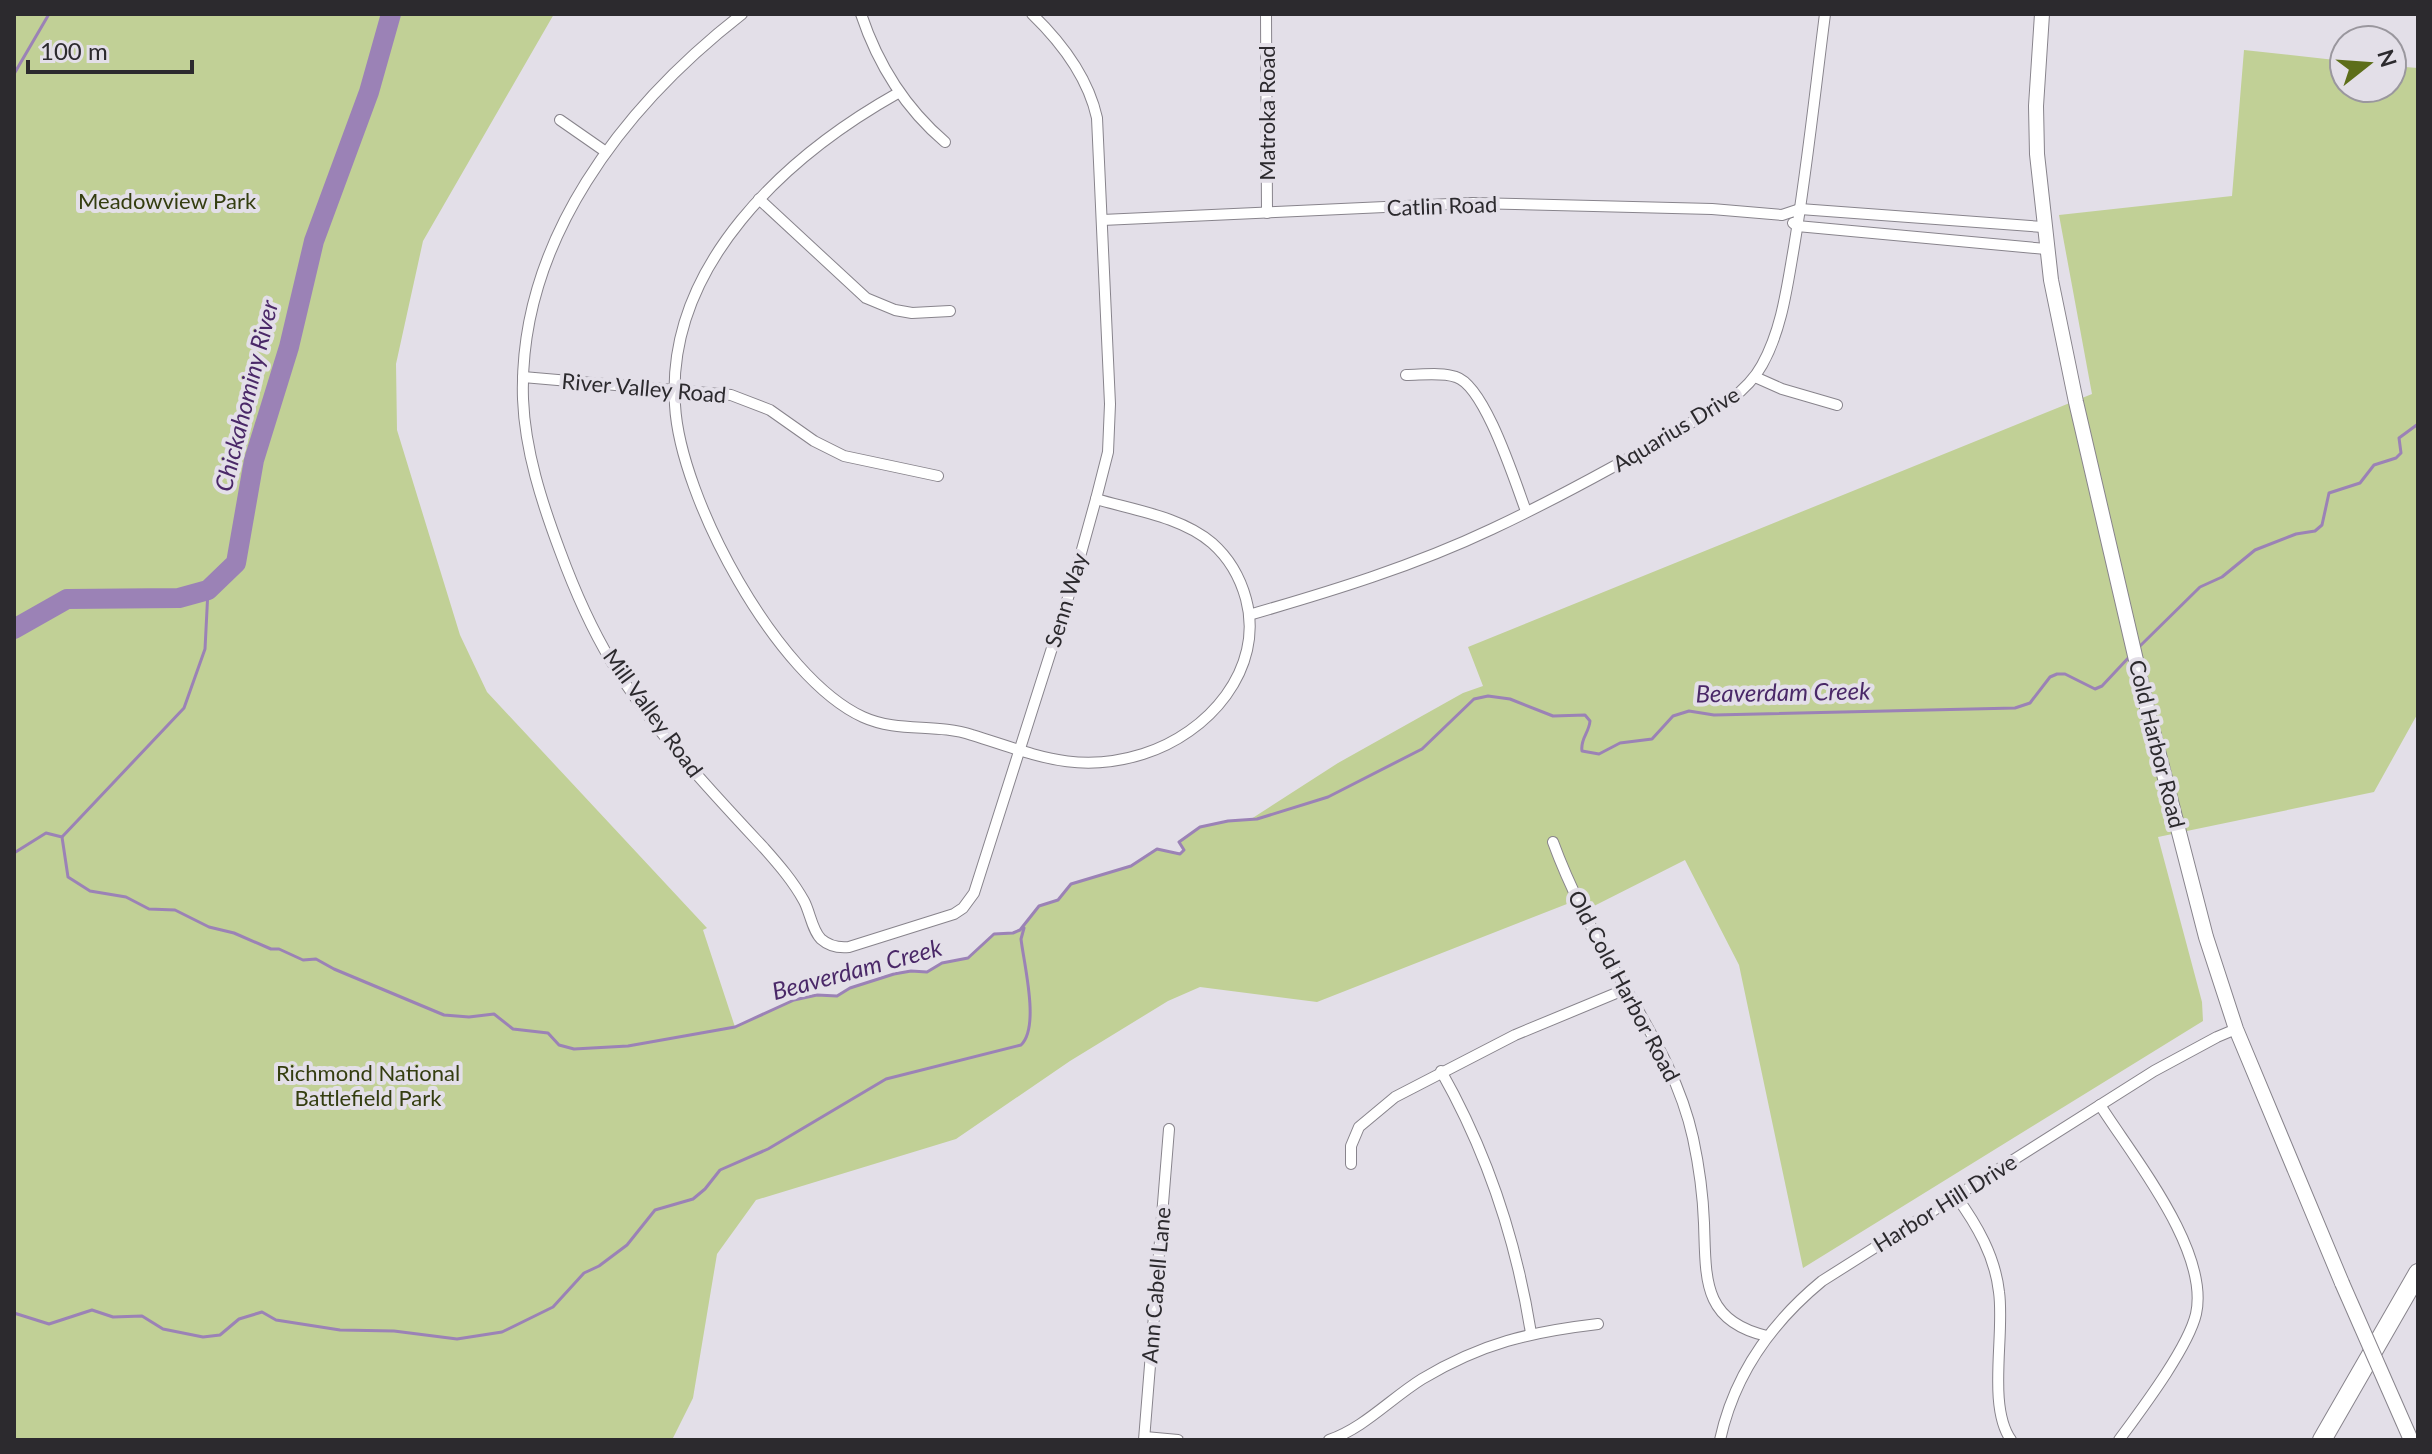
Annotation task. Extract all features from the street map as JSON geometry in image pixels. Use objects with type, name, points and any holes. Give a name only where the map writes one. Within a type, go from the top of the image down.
[{"type":"highway","points":[[2322,1440],[2418,1273]]},
{"type":"main road","name":"Cold Harbor Road","points":[[2042,14],[2036,106],[2046,249],[2076,402],[2149,716],[2206,937],[2236,1029],[2411,1440]]},
{"type":"street","name":"Mill Valley Road","points":[[742,14],[671,76],[606,152],[580,190],[549,256],[531,318],[523,377],[529,448],[552,529],[588,617],[611,661],[696,774],[784,872],[805,903],[822,939],[830,945],[849,947],[907,929]]},
{"type":"street","points":[[861,14],[898,93],[926,127],[945,142]]},
{"type":"street","name":"Matroka Road","points":[[1266,14],[1267,213]]},
{"type":"street","name":"Aquarius Drive","points":[[1249,615],[1350,586],[1492,529],[1597,477],[1729,401],[1755,377],[1777,330],[1800,209],[1825,14]]},
{"type":"street","points":[[1037,15],[1079,70],[1093,102],[1097,118],[1102,220]]},
{"type":"street","points":[[898,93],[835,132],[759,199],[718,251],[691,304],[679,341],[674,390],[681,450],[709,522],[742,586],[779,639],[802,667],[841,704],[872,721],[906,728],[951,730],[1039,758],[1103,763],[1148,753],[1202,721],[1233,686],[1247,657],[1250,641],[1249,615],[1236,572],[1225,556],[1200,533],[1172,521],[1096,499]]},
{"type":"street","points":[[560,120],[606,152]]},
{"type":"street","points":[[759,199],[866,298],[895,310],[912,313],[950,311]]},
{"type":"street","name":"Catlin Road","points":[[1102,220],[1472,203],[1698,208],[1782,215],[1800,209],[2043,227]]},
{"type":"street","points":[[1782,215],[1797,226],[2046,249]]},
{"type":"street","name":"Senn Way","points":[[907,929],[954,914],[970,900],[1073,582],[1096,499],[1108,452],[1110,428],[1102,220]]},
{"type":"street","points":[[1406,375],[1457,377],[1477,395],[1526,511]]},
{"type":"street","name":"River Valley Road","points":[[523,377],[710,392],[751,401],[788,421],[825,448],[844,456],[938,476]]},
{"type":"street","points":[[1755,377],[1782,389],[1837,405]]},
{"type":"street","name":"Old Cold Harbor Road","points":[[1553,842],[1585,918],[1666,1058],[1685,1107],[1699,1173],[1705,1271],[1713,1299],[1724,1316],[1739,1327],[1767,1336]]},
{"type":"street","points":[[1351,1164],[1355,1134],[1363,1122],[1395,1097],[1515,1035],[1626,989]]},
{"type":"street","name":"Harbor Hill Drive","points":[[1720,1440],[1741,1378],[1767,1336],[1822,1281],[2154,1071],[2236,1029]]},
{"type":"street","points":[[1441,1071],[1472,1129],[1500,1197],[1523,1284],[1531,1333]]},
{"type":"street","points":[[2100,1105],[2178,1228],[2193,1265],[2198,1292],[2191,1328],[2119,1440]]},
{"type":"street","name":"Ann Cabell Lane","points":[[1144,1439],[1169,1129]]},
{"type":"street","points":[[1956,1196],[1982,1237],[1996,1272],[2001,1317],[2000,1414],[2011,1440]]},
{"type":"street","points":[[1329,1440],[1353,1429],[1421,1380],[1481,1348],[1531,1333],[1598,1324]]},
{"type":"street","points":[[1144,1439],[1178,1440]]},
{"type":"green space","name":"Richmond National Battlefield Park","points":[[14,14],[554,14],[423,241],[396,364],[397,430],[460,635],[487,692],[707,928],[703,930],[735,1027],[794,1000],[837,996],[850,988],[894,974],[927,972],[942,963],[968,958],[994,934],[1020,930],[1039,906],[1058,900],[1071,884],[1131,866],[1157,849],[1180,854],[1184,850],[1179,842],[1200,827],[1228,821],[1248,821],[1338,763],[1463,693],[1483,686],[1468,647],[2092,394],[2059,215],[2232,196],[2244,50],[2328,59],[2328,104],[2408,104],[2408,67],[2418,68],[2418,713],[2374,792],[2158,837],[2202,1002],[2203,1021],[1803,1268],[1739,965],[1685,860],[1588,909],[1572,902],[1317,1002],[1200,987],[1168,1001],[1070,1061],[956,1139],[756,1200],[717,1254],[693,1398],[672,1440],[14,1440]]},
{"type":"waterway","points":[[14,74],[49,14]]},
{"type":"waterway","name":"Chickahominy River","points":[[14,629],[67,599],[179,598],[208,590],[236,563],[254,460],[289,347],[314,241],[369,92],[391,14]]},
{"type":"waterway","name":"Beaverdam Creek","points":[[2139,647],[2200,587],[2222,577],[2255,550],[2296,534],[2315,531],[2322,525],[2329,493],[2360,483],[2374,465],[2396,458],[2401,453],[2399,438],[2418,424]]},
{"type":"waterway","points":[[62,837],[184,708],[205,649],[208,590]]},
{"type":"waterway","name":"Beaverdam Creek","points":[[14,853],[46,833],[62,837],[68,877],[90,891],[126,897],[149,909],[175,910],[209,927],[234,933],[271,949],[279,949],[303,960],[316,959],[444,1015],[469,1017],[494,1014],[513,1029],[548,1033],[559,1045],[574,1049],[628,1046],[735,1027],[794,1000],[817,995],[837,996],[850,988],[894,974],[927,972],[942,963],[968,958],[994,934],[1020,930],[1039,906],[1058,900],[1071,884],[1131,866],[1157,849],[1180,854],[1184,850],[1179,842],[1200,827],[1257,819],[1328,797],[1422,749],[1474,699],[1488,696],[1510,699],[1553,716],[1585,715],[1590,721],[1582,751],[1599,754],[1620,743],[1652,739],[1673,716],[1689,711],[1714,715],[2015,708],[2030,703],[2050,677],[2057,674],[2065,674],[2095,689],[2102,686],[2131,655]]},
{"type":"waterway","points":[[14,1313],[49,1324],[92,1310],[113,1317],[142,1316],[163,1329],[203,1337],[220,1335],[239,1319],[262,1312],[276,1320],[340,1330],[394,1331],[457,1339],[502,1332],[553,1307],[584,1273],[627,1245],[655,1210],[693,1199],[720,1170],[768,1149],[886,1079],[1021,1045],[1027,1036],[1030,1010],[1021,939],[1024,928]]},
{"type":"park label","name":"Meadowview Park","points":[[167,201]]}]
